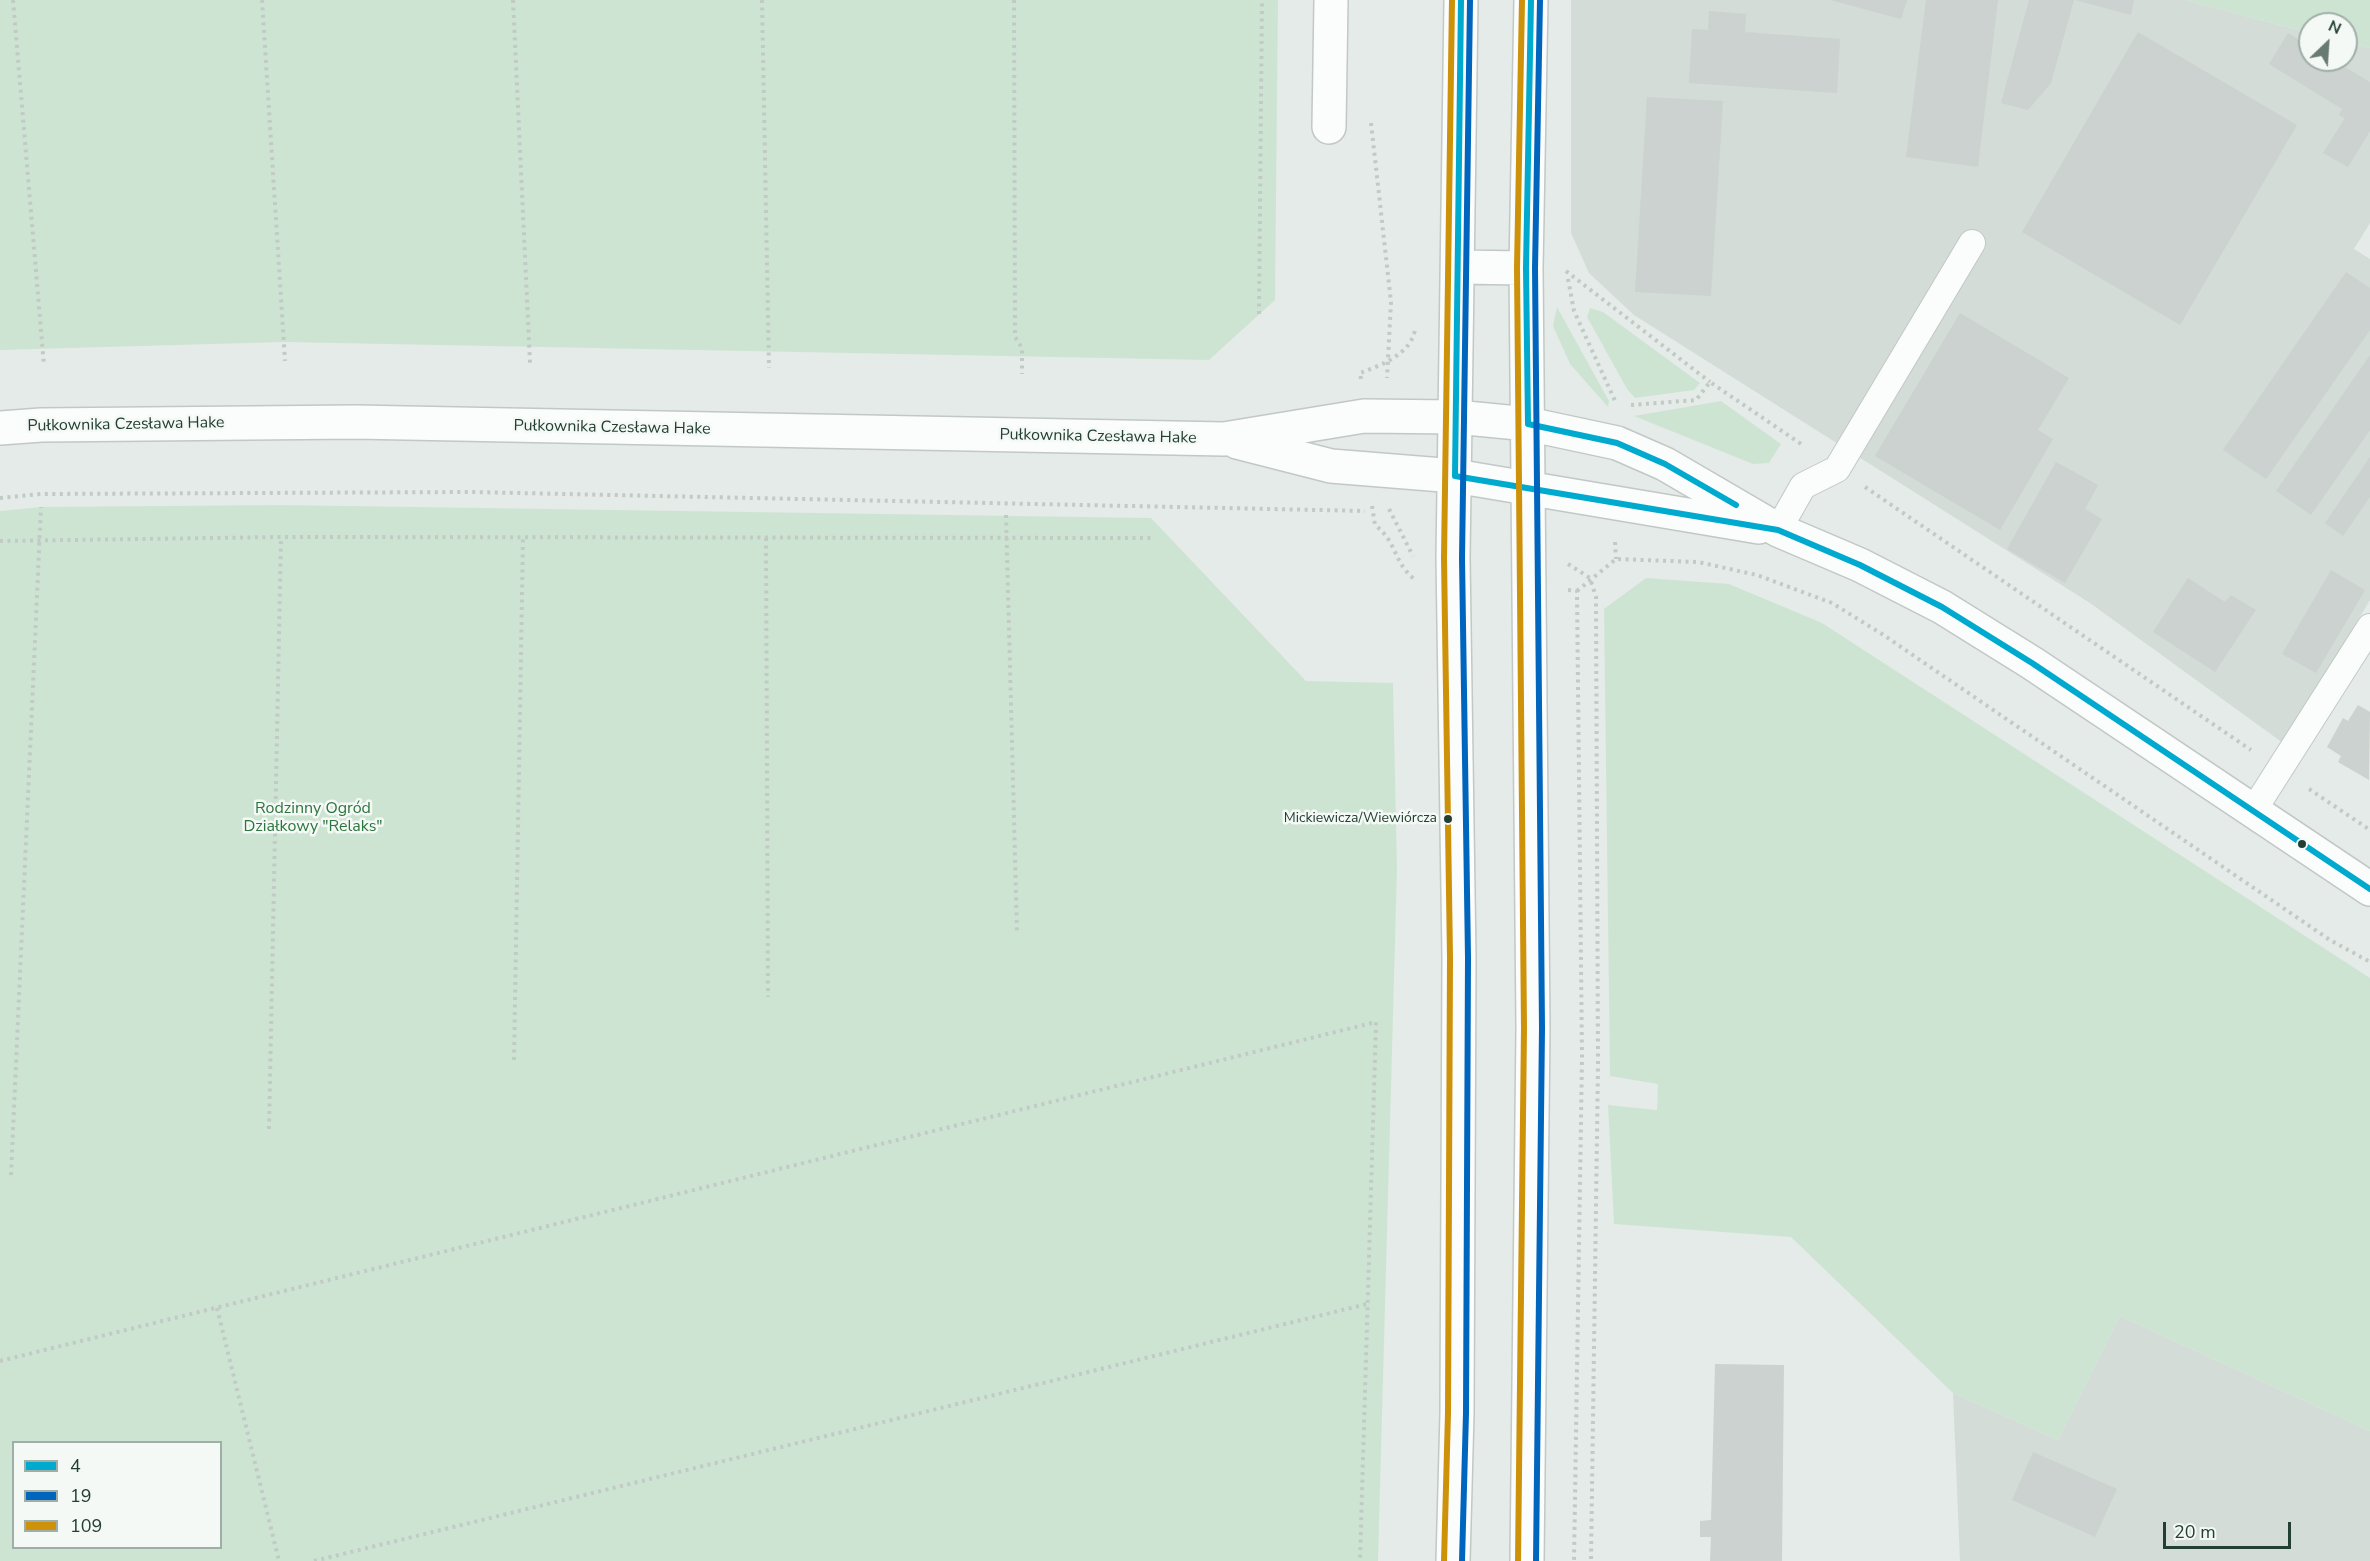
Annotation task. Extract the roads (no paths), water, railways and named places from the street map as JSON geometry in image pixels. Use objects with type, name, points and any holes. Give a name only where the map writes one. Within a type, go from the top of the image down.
[{"type":"street","points":[[1329,127],[1331,0]]},
{"type":"street","points":[[1453,1561],[1457,1413],[1459,958],[1453,558],[1461,0]]},
{"type":"street","points":[[1527,1561],[1533,1028],[1526,268],[1531,0]]},
{"type":"street","points":[[1458,267],[1526,268]]},
{"type":"street","name":"Pułkownika Czesława Hake","points":[[0,428],[41,425],[355,422],[1224,439],[1364,416],[1388,414],[1456,417],[1528,424],[1617,442],[1665,464],[1778,530]]},
{"type":"street","name":"Pułkownika Czesława Hake","points":[[1224,439],[1331,466],[1455,476],[1778,530]]},
{"type":"street","points":[[1778,530],[1860,565],[1942,608],[2032,663],[2370,890]]},
{"type":"lane","points":[[1778,530],[1803,486],[1837,469],[1972,243]]},
{"type":"lane","points":[[2253,811],[2370,627]]},
{"type":"place","name":"Mickiewicza/Wiewiórcza","points":[[1448,819]]},
{"type":"park label","name":"Rodzinny Ogród Działkowy \"Relaks\"","points":[[313,818]]}]
